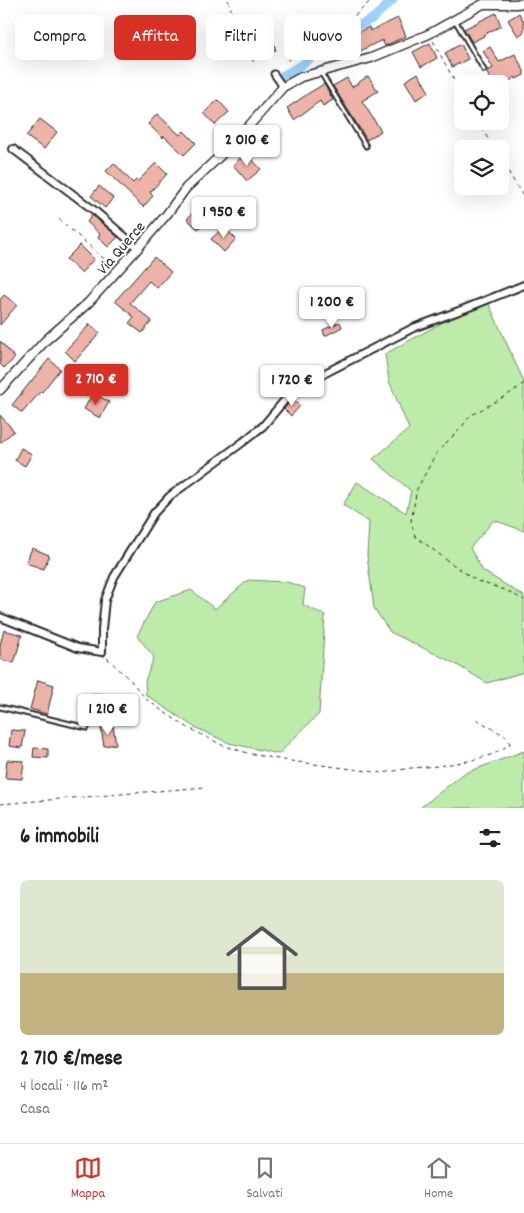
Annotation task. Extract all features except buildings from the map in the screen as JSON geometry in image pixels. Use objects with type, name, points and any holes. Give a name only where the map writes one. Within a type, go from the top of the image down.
[{"type":"street","name":"Via Querce","points":[[0,390],[46,340],[88,303],[118,271],[167,214],[186,188],[248,127],[283,86],[301,76],[370,58],[429,34],[483,4],[518,2]]},
{"type":"street","points":[[274,74],[283,86]]},
{"type":"street","points":[[13,149],[95,211],[138,248]]},
{"type":"street","points":[[0,617],[78,648],[102,652],[105,600],[114,577],[154,513],[170,496],[263,426],[294,389],[412,328],[524,285]]},
{"type":"lane","points":[[455,19],[484,70]]},
{"type":"lane","points":[[321,72],[366,146]]},
{"type":"lane","points":[[0,707],[87,728]]},
{"type":"path","points":[[228,0],[244,48],[256,64]]},
{"type":"path","points":[[355,15],[371,0]]},
{"type":"path","points":[[429,34],[454,79]]},
{"type":"path","points":[[509,173],[524,198]]},
{"type":"path","points":[[58,219],[118,271]]},
{"type":"path","points":[[524,383],[514,391],[470,416],[436,452],[417,489],[411,521],[415,536],[448,561],[478,580],[505,590],[524,600]]},
{"type":"path","points":[[102,652],[146,699],[185,726],[222,745],[251,754],[283,760],[383,773],[468,761],[494,754],[510,744],[507,737],[476,719]]},
{"type":"path","points":[[0,804],[206,787]]},
{"type":"green space","points":[[489,304],[524,382],[524,531],[494,520],[470,548],[483,571],[524,596],[524,672],[487,683],[452,662],[390,632],[374,608],[367,556],[369,522],[343,505],[357,482],[406,513],[411,491],[373,459],[409,429],[389,381],[385,354],[445,321]]},
{"type":"green space","points":[[248,580],[287,582],[305,588],[303,605],[325,615],[319,714],[279,754],[229,743],[194,727],[146,695],[145,681],[154,657],[137,636],[155,602],[191,590],[215,609]]},
{"type":"green space","points":[[524,751],[524,808],[420,808],[463,774]]},
{"type":"waterway","points":[[282,76],[300,66],[347,31],[372,19],[393,0]]}]
